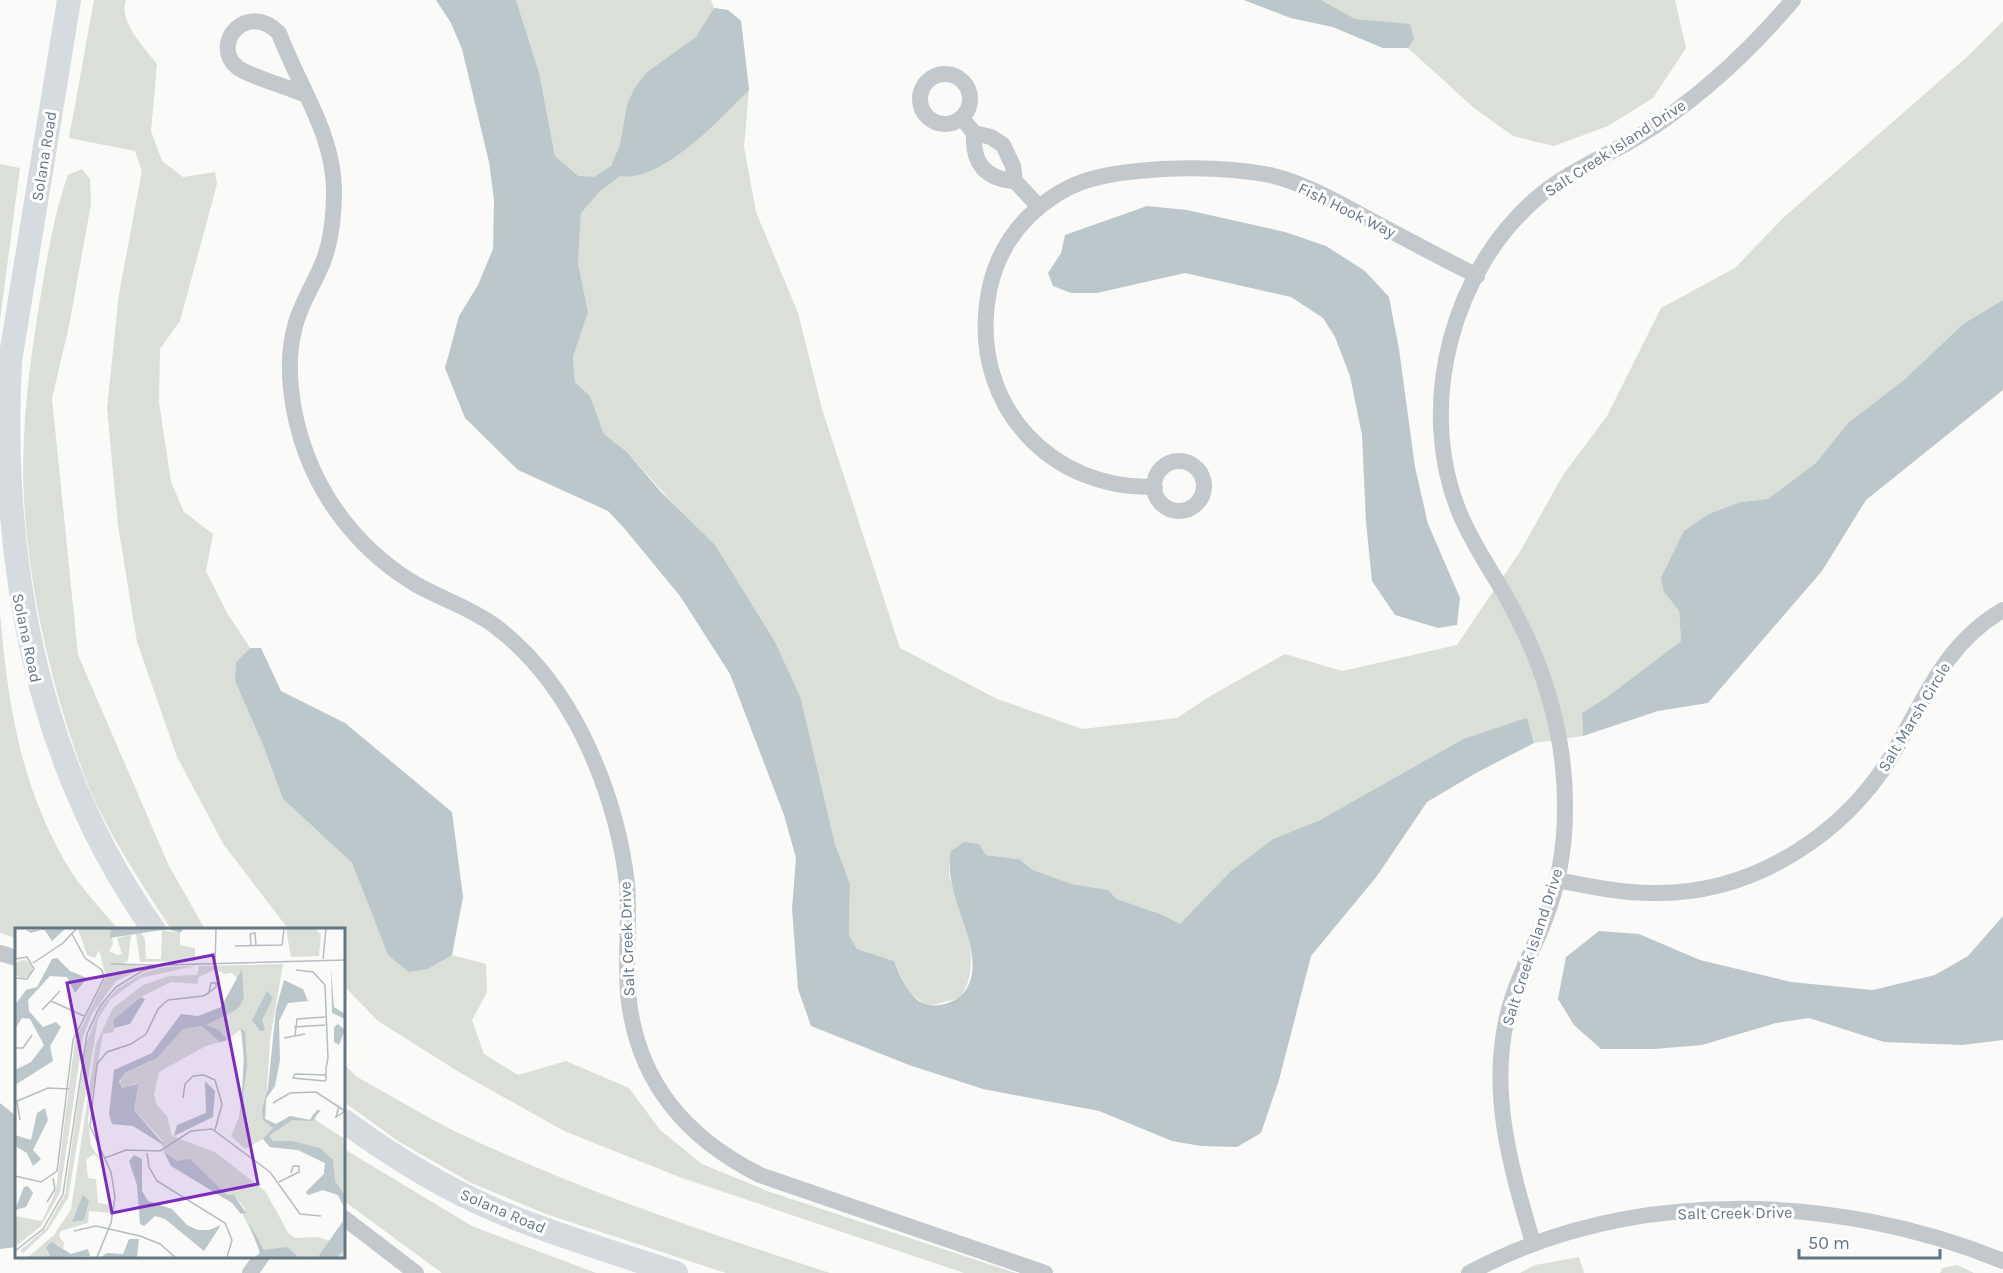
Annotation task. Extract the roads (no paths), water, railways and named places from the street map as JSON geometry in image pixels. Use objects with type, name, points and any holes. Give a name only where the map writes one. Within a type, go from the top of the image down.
[{"type":"street","name":"Solana Road","points":[[69,0],[10,361],[5,420],[3,503],[22,625],[39,690],[60,753],[117,871],[153,928]]},
{"type":"street","name":"Salt Creek Island Drive","points":[[1533,1243],[1511,1167],[1502,1119],[1501,1051],[1518,980],[1545,920],[1557,880],[1564,841],[1565,807],[1558,737],[1548,695],[1517,616],[1473,542],[1459,513],[1447,476],[1440,412],[1443,373],[1450,336],[1477,276],[1503,237],[1542,194],[1563,179],[1671,115],[1715,81],[1793,0]]},
{"type":"street","name":"Salt Creek Drive","points":[[306,95],[245,73],[236,66],[230,57],[228,45],[231,34],[239,25],[249,20],[260,20],[271,25],[279,33],[317,118],[329,154],[334,188],[329,245],[295,326],[290,353],[294,405],[305,451],[317,480],[333,507],[370,551],[418,585],[467,608],[516,643],[555,690],[581,733],[602,779],[619,836],[626,882],[629,923],[628,991],[633,1024],[646,1061],[667,1103],[703,1142],[730,1161],[760,1175],[1046,1273]]},
{"type":"street","points":[[962,118],[974,133],[991,137],[1003,145],[1013,166],[1015,181],[1039,207]]},
{"type":"street","points":[[974,133],[974,152],[982,171],[995,178],[1015,181]]},
{"type":"street","name":"Fish Hook Way","points":[[1155,487],[1123,486],[1090,477],[1066,467],[1045,453],[1024,433],[997,391],[985,339],[988,293],[1003,250],[1018,228],[1039,207],[1081,183],[1106,175],[1153,170],[1231,169],[1272,176],[1312,189],[1477,276]]},
{"type":"street","name":"Salt Marsh Circle","points":[[1557,880],[1609,890],[1652,893],[1682,892],[1722,885],[1788,858],[1830,827],[1861,798],[1898,746],[1932,680],[1949,657],[1973,632],[2003,610]]},
{"type":"street","points":[[0,954],[15,958]]},
{"type":"street","name":"Solana Road","points":[[345,1122],[417,1170],[470,1198],[547,1230],[676,1273]]},
{"type":"street","name":"Salt Creek Drive","points":[[1469,1273],[1533,1243],[1606,1224],[1663,1214],[1768,1209],[1820,1212],[1875,1222],[1930,1235],[2003,1261]]},
{"type":"street","points":[[345,1219],[416,1273]]},
{"type":"street","points":[[250,1273],[261,1258]]}]
